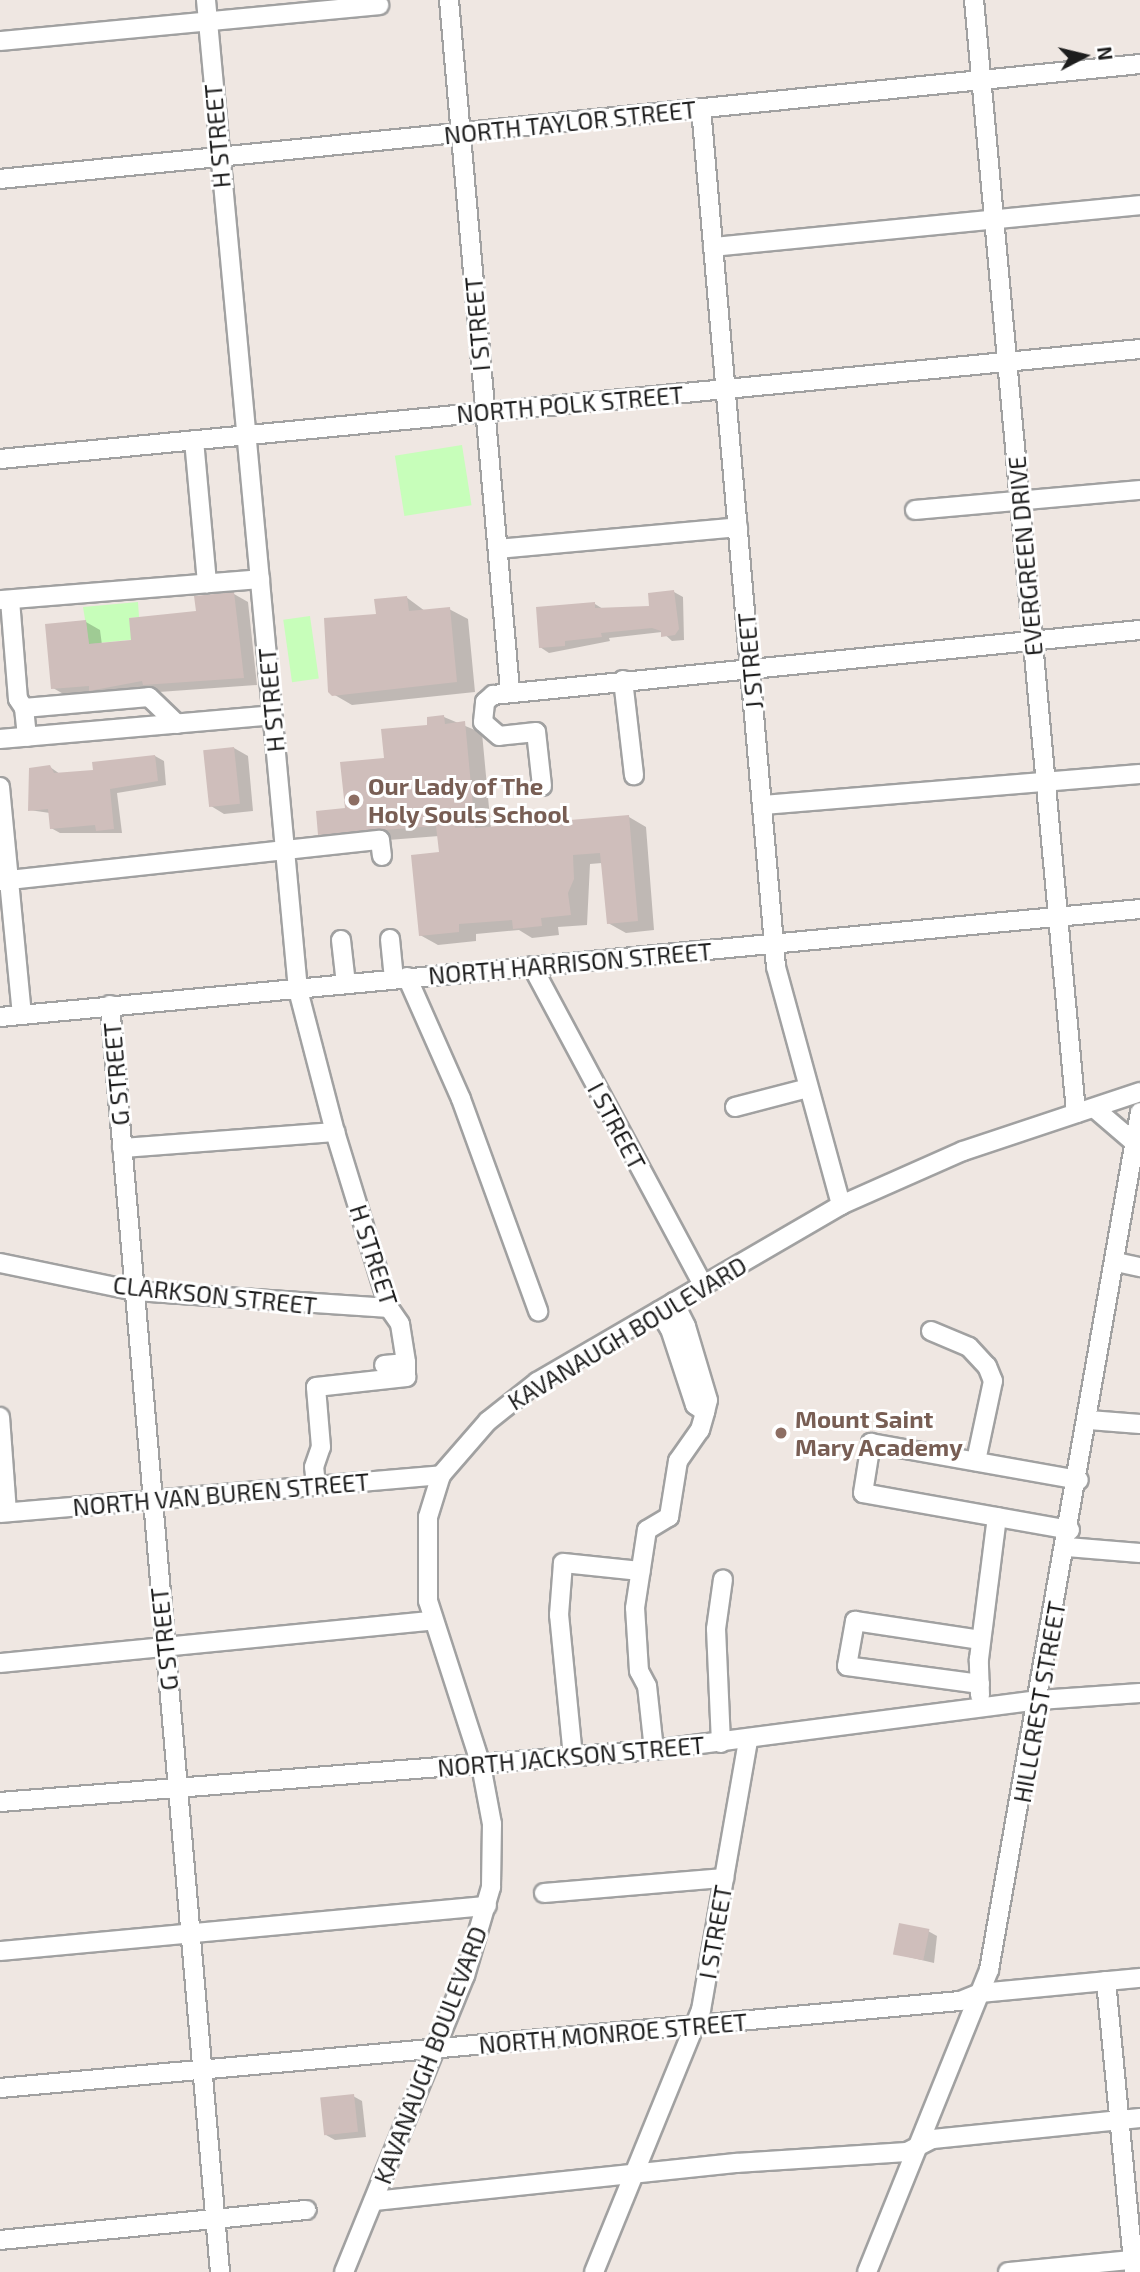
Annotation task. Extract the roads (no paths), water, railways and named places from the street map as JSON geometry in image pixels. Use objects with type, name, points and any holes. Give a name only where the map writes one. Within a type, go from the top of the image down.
[{"type":"street","name":"H STREET","points":[[206,0],[218,158],[247,435],[298,990],[335,1132],[389,1308],[400,1324],[406,1363]]},
{"type":"street","name":"I STREET","points":[[449,0],[510,690]]},
{"type":"street","name":"EVERGREEN DRIVE","points":[[974,0],[1076,1113]]},
{"type":"street","points":[[0,41],[379,5]]},
{"type":"street","name":"NORTH TAYLOR STREET","points":[[0,179],[1140,64]]},
{"type":"street","name":"J STREET","points":[[701,108],[776,943],[783,997],[841,1205]]},
{"type":"street","points":[[713,247],[1140,205]]},
{"type":"street","name":"NORTH POLK STREET","points":[[0,458],[1140,349]]},
{"type":"street","points":[[194,440],[207,583]]},
{"type":"street","points":[[915,510],[1140,490]]},
{"type":"street","points":[[498,549],[738,527]]},
{"type":"street","points":[[27,737],[24,708],[18,699],[5,600],[260,579]]},
{"type":"street","points":[[542,786],[536,732],[499,736],[483,722],[485,702],[510,690],[750,668],[1033,637],[1140,630]]},
{"type":"street","points":[[623,680],[634,775]]},
{"type":"street","points":[[24,708],[149,697],[164,707],[177,724]]},
{"type":"street","points":[[0,739],[272,715]]},
{"type":"street","points":[[762,805],[1140,774]]},
{"type":"street","points":[[0,787],[4,880],[22,1015]]},
{"type":"street","points":[[4,880],[380,840],[382,856]]},
{"type":"street","name":"NORTH HARRISON STREET","points":[[0,1017],[776,943],[1058,919],[1140,909]]},
{"type":"street","points":[[390,939],[401,978],[461,1099],[538,1311]]},
{"type":"street","points":[[341,940],[346,984]]},
{"type":"street","name":"I STREET","points":[[532,966],[703,1285]]},
{"type":"street","name":"G STREET","points":[[110,1005],[220,2272]]},
{"type":"street","points":[[735,1107],[808,1088]]},
{"type":"street","name":"KAVANAUGH BOULEVARD","points":[[344,2272],[432,2050],[465,1976],[487,1906],[494,1856],[481,1765],[431,1621],[428,1517],[441,1475],[513,1399],[666,1306],[841,1205],[963,1150],[1140,1092]]},
{"type":"street","points":[[1094,1108],[1135,1143]]},
{"type":"street","name":"HILLCREST STREET","points":[[867,2272],[989,1970],[1079,1480],[1140,1112]]},
{"type":"street","points":[[122,1148],[335,1132]]},
{"type":"street","points":[[1116,1262],[1140,1267]]},
{"type":"street","name":"CLARKSON STREET","points":[[0,1263],[135,1291],[389,1308]]},
{"type":"street","points":[[654,1750],[635,1631],[647,1530],[669,1517],[678,1461],[700,1430],[705,1412],[695,1405],[670,1329],[666,1306]]},
{"type":"street","points":[[931,1331],[969,1347],[987,1366],[993,1381],[976,1461]]},
{"type":"street","points":[[316,1486],[314,1467],[321,1447],[316,1387],[406,1377],[406,1363],[384,1365]]},
{"type":"street","points":[[0,1418],[4,1513]]},
{"type":"street","points":[[1089,1420],[1140,1424]]},
{"type":"street","points":[[1079,1480],[872,1443],[863,1493],[997,1517],[1068,1538],[1140,1552]]},
{"type":"street","name":"NORTH VAN BUREN STREET","points":[[4,1513],[441,1475]]},
{"type":"street","points":[[982,1709],[982,1640],[997,1517]]},
{"type":"street","points":[[573,1757],[559,1615],[563,1563],[641,1571]]},
{"type":"street","points":[[721,1743],[716,1629],[723,1579]]},
{"type":"street","points":[[0,1663],[431,1621]]},
{"type":"street","points":[[980,1684],[847,1667],[855,1621],[982,1640]]},
{"type":"street","name":"NORTH JACKSON STREET","points":[[0,1802],[654,1750],[748,1740],[1039,1700],[1140,1693]]},
{"type":"street","name":"I STREET","points":[[594,2272],[694,2026],[748,1740]]},
{"type":"street","points":[[544,1893],[724,1878]]},
{"type":"street","points":[[0,1951],[487,1906]]},
{"type":"street","name":"NORTH MONROE STREET","points":[[0,2088],[960,2001],[980,1993],[1140,1978]]},
{"type":"street","points":[[1008,2272],[1135,2264],[1106,1981]]},
{"type":"street","points":[[374,2201],[633,2175],[907,2152],[933,2139],[1140,2118]]},
{"type":"street","points":[[0,2240],[307,2210]]},
{"type":"place","name":"Our Lady of The Holy Souls School","points":[[354,800]]},
{"type":"place","name":"Mount Saint Mary Academy","points":[[781,1433]]}]
